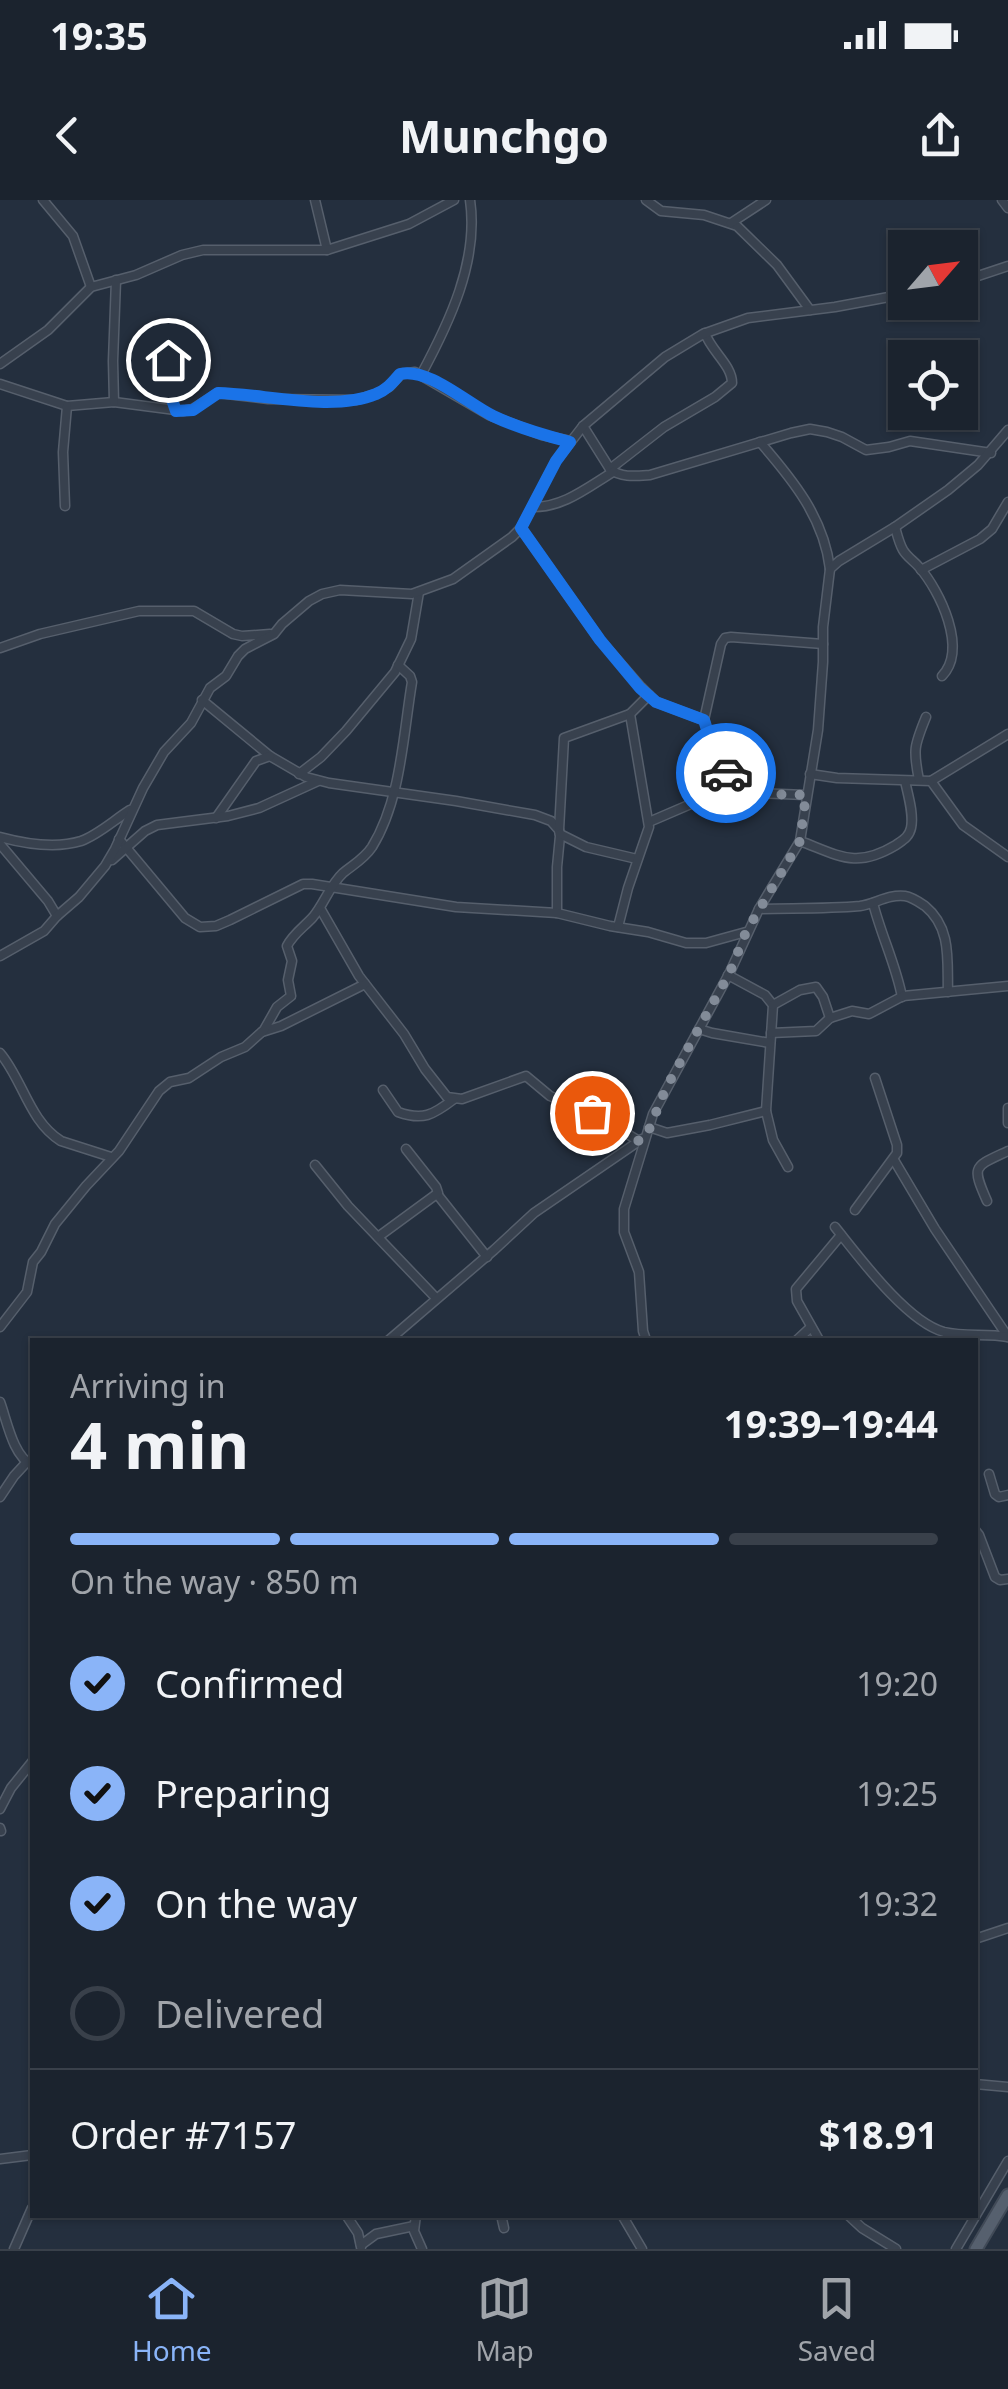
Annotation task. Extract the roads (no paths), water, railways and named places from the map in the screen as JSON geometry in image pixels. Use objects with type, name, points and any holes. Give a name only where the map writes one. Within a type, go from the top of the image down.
[{"type":"main road","points":[[976,2249],[1004,2211],[1008,2195]]},
{"type":"street","points":[[43,200],[74,236],[92,288]]},
{"type":"street","points":[[315,200],[327,250]]},
{"type":"street","points":[[0,364],[48,330],[83,293],[182,255],[203,250],[327,250],[410,224],[454,200]]},
{"type":"street","points":[[421,375],[452,315],[464,276],[471,231],[470,200]]},
{"type":"street","points":[[646,200],[661,210],[737,226],[777,265],[810,310]]},
{"type":"street","points":[[731,223],[766,200]]},
{"type":"street","points":[[1002,200],[1008,208]]},
{"type":"street","points":[[978,276],[1006,267],[1008,282]]},
{"type":"street","points":[[114,402],[116,280]]},
{"type":"street","points":[[0,956],[40,933],[79,897],[122,843],[133,808],[164,752],[191,723],[210,688],[226,676],[245,649],[274,634],[297,610],[322,594],[340,590],[419,592],[453,579],[521,528],[556,461],[583,426],[664,357],[705,333],[748,318],[888,297]]},
{"type":"street","points":[[532,507],[545,508],[562,502],[732,383],[731,374],[712,350],[705,333]]},
{"type":"street","points":[[168,360],[170,394],[176,411]]},
{"type":"street","points":[[0,384],[67,406],[114,402],[176,411],[193,410],[218,393],[268,399],[356,400],[376,394],[400,374],[415,372],[490,414],[570,442]]},
{"type":"street","points":[[66,506],[63,452],[67,406]]},
{"type":"street","points":[[583,426],[611,471],[634,477],[810,429],[842,437],[866,450],[910,441],[990,452]]},
{"type":"street","points":[[830,569],[948,490],[1008,430]]},
{"type":"street","points":[[645,1338],[640,1272],[622,1218],[642,1139],[728,975],[746,932],[800,841],[818,730],[830,569],[828,547],[794,481],[760,442]]},
{"type":"street","points":[[921,570],[980,539],[1005,514],[1008,502]]},
{"type":"street","points":[[896,527],[903,551],[921,570],[951,624],[952,657],[942,676]]},
{"type":"street","points":[[521,528],[600,640],[649,695],[670,709],[704,720]]},
{"type":"street","points":[[299,774],[346,731],[398,666],[414,629],[419,592]]},
{"type":"street","points":[[0,648],[40,634],[139,612],[194,610],[233,634],[274,634]]},
{"type":"street","points":[[735,785],[714,752],[704,720],[720,644],[732,636],[824,644]]},
{"type":"street","points":[[0,1327],[28,1292],[32,1264],[55,1224],[118,1151],[159,1091],[170,1082],[189,1078],[245,1047],[262,1032],[277,1007],[291,996],[288,980],[292,961],[287,946],[290,940],[320,908],[340,876],[371,848],[394,790],[412,682],[398,666]]},
{"type":"street","points":[[557,913],[564,738],[630,714],[649,695]]},
{"type":"street","points":[[202,700],[270,756],[299,774],[319,781],[535,815],[552,821],[559,832],[578,844],[637,859]]},
{"type":"street","points":[[618,927],[649,822],[630,714]]},
{"type":"street","points":[[919,780],[915,742],[926,718]]},
{"type":"street","points":[[810,774],[930,781],[1008,734]]},
{"type":"street","points":[[216,818],[256,761],[270,756]]},
{"type":"street","points":[[122,843],[157,825],[260,808],[319,781]]},
{"type":"street","points":[[800,841],[848,858],[880,854],[906,838],[912,825],[906,781]]},
{"type":"street","points":[[930,781],[963,825],[1008,857]]},
{"type":"street","points":[[649,822],[735,785],[758,792],[806,795]]},
{"type":"street","points":[[0,840],[32,845],[84,840],[133,808]]},
{"type":"street","points":[[0,840],[56,916]]},
{"type":"street","points":[[122,843],[185,918],[200,927],[216,926],[304,884],[456,907],[557,913],[686,943],[706,943],[746,932]]},
{"type":"street","points":[[759,908],[862,906],[904,896],[924,905],[938,918],[946,939],[948,992]]},
{"type":"street","points":[[873,903],[902,997]]},
{"type":"street","points":[[320,908],[365,984],[440,1090],[454,1099]]},
{"type":"street","points":[[728,975],[765,995],[773,1005],[766,1112],[773,1140],[788,1167]]},
{"type":"street","points":[[262,1032],[365,984]]},
{"type":"street","points":[[699,1029],[712,1034],[771,1038],[816,1031],[830,1018],[852,1011],[869,1014],[902,997],[1008,986]]},
{"type":"street","points":[[773,1005],[800,990],[816,987],[830,1018]]},
{"type":"street","points":[[0,1053],[34,1113],[54,1137],[111,1157]]},
{"type":"street","points":[[383,1090],[398,1112],[420,1118],[454,1099],[489,1091],[526,1076],[550,1096],[642,1139]]},
{"type":"street","points":[[855,1210],[894,1160],[897,1145],[875,1078]]},
{"type":"street","points":[[1008,1108],[1008,1123]]},
{"type":"street","points":[[649,1127],[667,1133],[766,1112]]},
{"type":"street","points":[[391,1338],[534,1213],[642,1139]]},
{"type":"street","points":[[406,1149],[487,1257]]},
{"type":"street","points":[[988,1201],[977,1176],[978,1168],[1008,1151]]},
{"type":"street","points":[[818,1338],[796,1290],[838,1231],[879,1282],[929,1326],[945,1332],[1008,1337],[935,1230],[894,1160]]},
{"type":"street","points":[[315,1165],[348,1206],[436,1298]]},
{"type":"street","points":[[378,1238],[436,1194]]},
{"type":"street","points":[[928,1338],[929,1326]]},
{"type":"street","points":[[800,1338],[812,1328]]},
{"type":"street","points":[[0,1402],[7,1428],[29,1464],[14,1476],[0,1497]]},
{"type":"street","points":[[989,1474],[995,1494],[1008,1494]]},
{"type":"street","points":[[978,1533],[995,1577],[1008,1578]]},
{"type":"street","points":[[0,1810],[30,1764]]},
{"type":"street","points":[[978,1938],[1008,1928]]},
{"type":"street","points":[[978,2084],[1008,2087]]},
{"type":"street","points":[[0,2160],[30,2155]]},
{"type":"street","points":[[978,2211],[1008,2160]]},
{"type":"street","points":[[14,2249],[30,2213]]},
{"type":"street","points":[[348,2218],[361,2247],[376,2234],[414,2226]]},
{"type":"street","points":[[415,2218],[414,2226],[422,2249]]},
{"type":"street","points":[[502,2218],[504,2228]]},
{"type":"street","points":[[624,2218],[642,2249]]},
{"type":"street","points":[[852,2218],[892,2247]]},
{"type":"street","points":[[956,2249],[974,2218]]},
{"type":"street","points":[[874,2249],[892,2247]]}]
